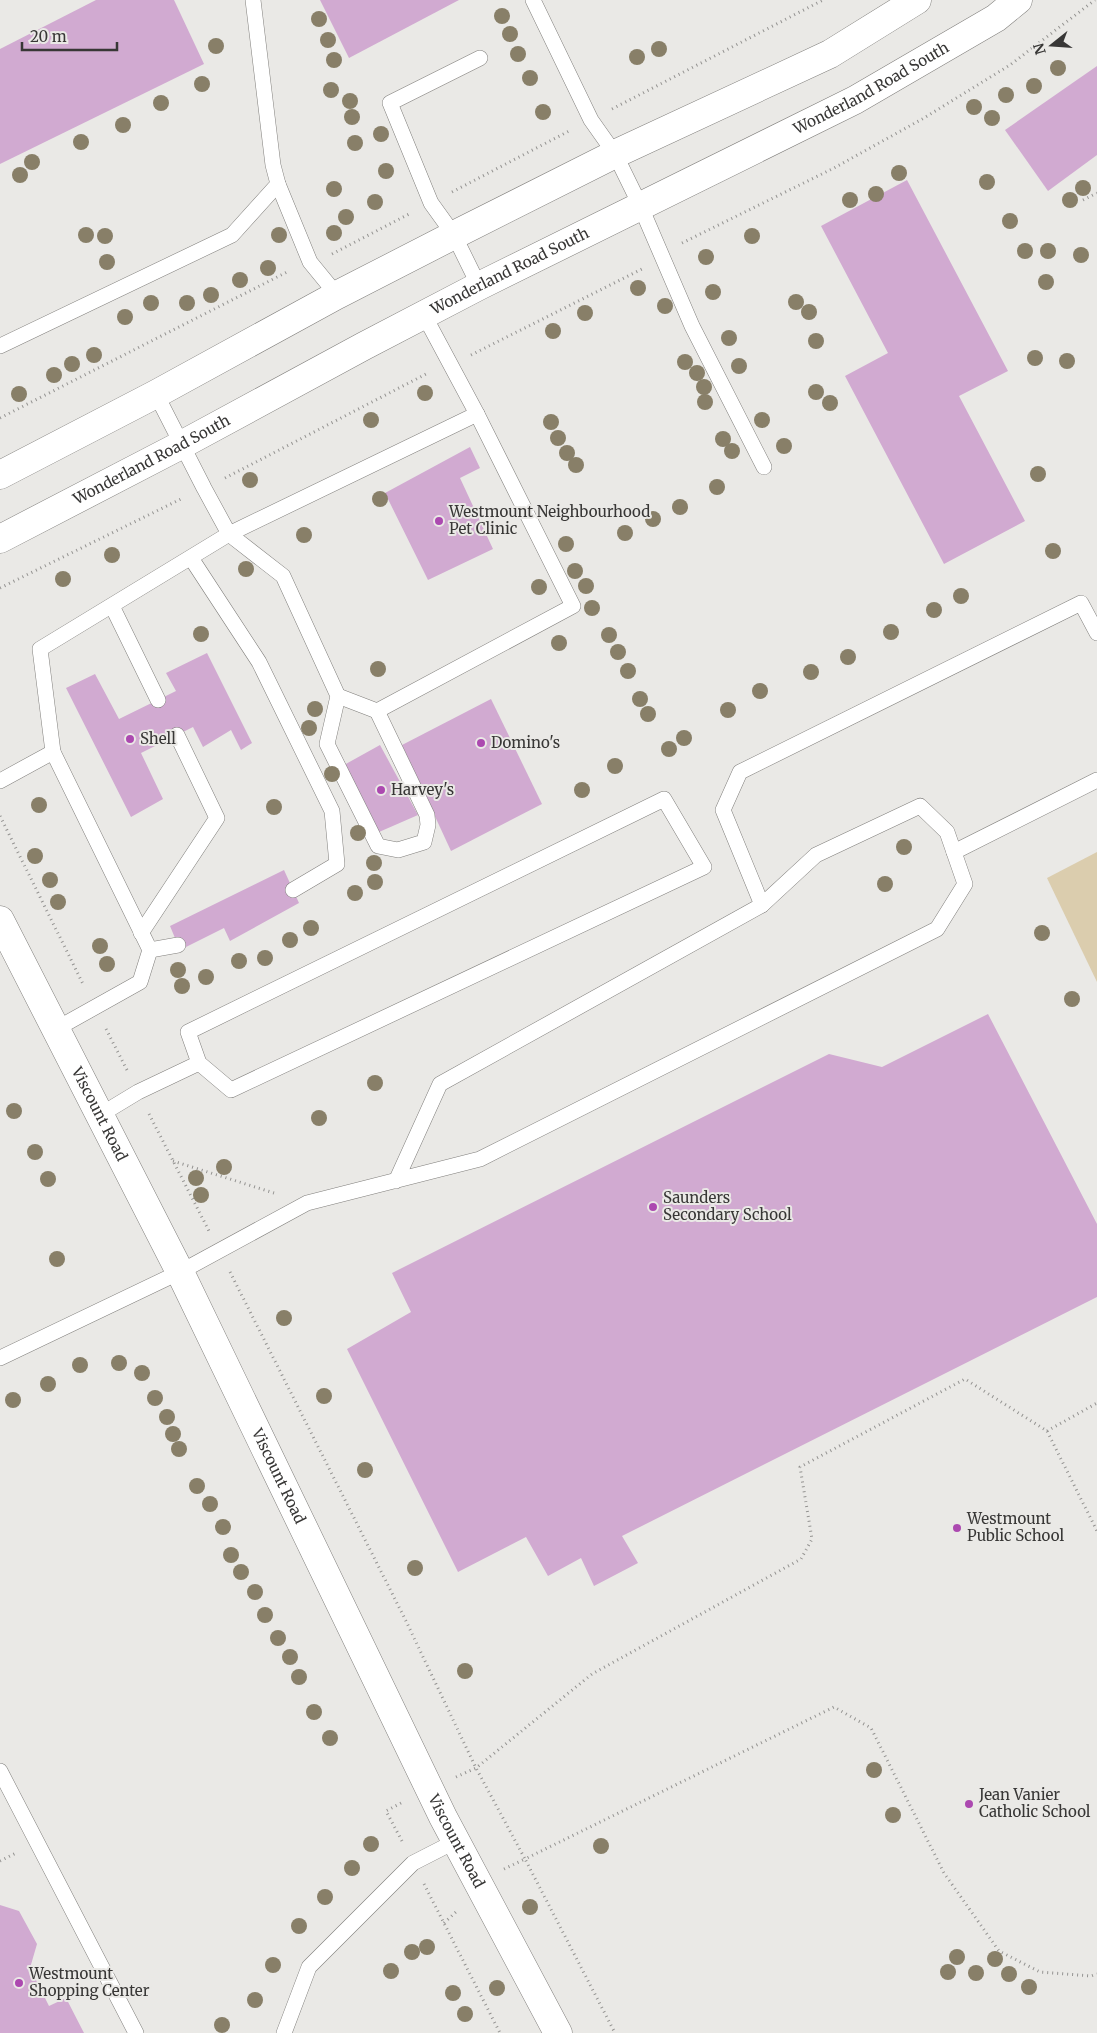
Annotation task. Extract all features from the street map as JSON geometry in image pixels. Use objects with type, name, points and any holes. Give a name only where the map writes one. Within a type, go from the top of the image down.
[{"type":"main road","points":[[0,474],[156,394],[337,295],[454,235],[615,154],[830,54],[917,0]]},
{"type":"main road","name":"Wonderland Road South","points":[[0,539],[479,286],[855,100],[996,18],[1018,0]]},
{"type":"main road","name":"Viscount Road","points":[[0,920],[180,1272],[439,1810],[558,2033]]},
{"type":"lane","points":[[252,0],[272,165],[310,262],[337,295]]},
{"type":"lane","points":[[533,0],[591,120],[615,154],[640,205],[692,326],[764,467]]},
{"type":"lane","points":[[479,286],[454,235],[431,203],[390,103],[480,58]]},
{"type":"lane","points":[[0,346],[232,235],[278,184]]},
{"type":"lane","points":[[377,711],[573,606],[477,414],[448,364],[424,315]]},
{"type":"lane","points":[[156,394],[229,534],[283,576],[338,696],[327,744],[378,846],[398,850],[424,842],[428,825],[427,815],[377,711],[338,696]]},
{"type":"lane","points":[[56,1029],[140,982],[150,950],[53,752],[40,649],[229,534],[477,414]]},
{"type":"lane","points":[[191,558],[259,662],[332,811],[337,864],[293,890]]},
{"type":"lane","points":[[762,904],[723,810],[740,772],[1082,603],[1097,634]]},
{"type":"lane","points":[[112,606],[158,700]]},
{"type":"lane","points":[[141,933],[217,818],[177,735]]},
{"type":"lane","points":[[0,781],[53,752]]},
{"type":"lane","points":[[954,852],[1097,780]]},
{"type":"lane","points":[[664,799],[704,867],[232,1090],[199,1062],[188,1032],[664,799]]},
{"type":"lane","points":[[0,1358],[180,1272],[308,1203],[396,1181],[480,1159],[936,929],[965,884],[946,832],[920,806],[816,855],[762,904],[440,1084],[396,1181]]},
{"type":"lane","points":[[150,950],[178,945]]},
{"type":"lane","points":[[100,1115],[138,1092],[199,1062]]},
{"type":"lane","points":[[0,1771],[136,2033]]},
{"type":"lane","points":[[284,2033],[309,1967],[413,1863],[456,1841]]},
{"type":"path","points":[[0,418],[310,262],[329,255],[823,0]]},
{"type":"path","points":[[0,588],[204,488],[448,364],[483,349],[663,257],[681,244],[834,168],[924,118],[1010,65],[1094,0]]},
{"type":"path","points":[[1083,200],[1097,193]]},
{"type":"path","points":[[0,816],[172,1161],[220,1250],[405,1619],[476,1768],[526,1859],[615,2033]]},
{"type":"path","points":[[172,1161],[308,1203]]},
{"type":"path","points":[[476,1768],[592,1674],[801,1559],[812,1539],[800,1467],[965,1379],[1046,1432],[1097,1531]]},
{"type":"path","points":[[1046,1432],[1097,1403]]},
{"type":"path","points":[[500,2033],[444,1922],[504,1868],[526,1859],[834,1707],[871,1728],[944,1874],[999,1952],[1040,1972],[1091,1976],[1097,1974]]},
{"type":"shaded area","points":[[1097,852],[1097,982],[1047,878]]},
{"type":"building","points":[[96,0],[174,0],[204,64],[0,164],[0,49]]},
{"type":"building","points":[[320,0],[459,0],[349,58]]},
{"type":"building","points":[[1097,66],[1097,155],[1048,191],[1005,130]]},
{"type":"building","points":[[907,180],[1008,371],[959,396],[1025,521],[944,564],[845,376],[888,353],[821,226]]},
{"type":"building","name":"Westmount Neighbourhood Pet Clinic","points":[[470,447],[480,468],[460,478],[493,549],[428,580],[385,493]]},
{"type":"building","name":"Shell","points":[[207,653],[252,743],[241,750],[231,730],[203,747],[193,727],[141,753],[163,799],[131,817],[66,688],[95,674],[119,719],[176,691],[166,673]]},
{"type":"building","points":[[491,699],[542,804],[451,851],[402,745]]},
{"type":"building","name":"Harvey's","points":[[380,745],[418,815],[379,832],[344,765]]},
{"type":"building","points":[[284,870],[299,903],[230,941],[224,928],[180,950],[170,926]]},
{"type":"building","points":[[988,1014],[1097,1224],[1097,1297],[622,1536],[638,1563],[594,1586],[581,1558],[548,1576],[526,1537],[458,1572],[347,1349],[411,1312],[392,1273],[829,1054],[882,1067]]},
{"type":"building","name":"Westmount Shopping Center","points":[[0,1905],[19,1911],[37,1944],[30,1968],[49,2006],[66,1998],[84,2033],[0,2033]]},
{"type":"place","name":"Westmount Neighbourhood Pet Clinic","points":[[439,521]]},
{"type":"place","name":"Shell","points":[[130,739]]},
{"type":"place","name":"Domino's","points":[[481,743]]},
{"type":"place","name":"Harvey's","points":[[381,790]]},
{"type":"place","name":"Saunders Secondary School","points":[[653,1207]]},
{"type":"place","name":"Westmount Public School","points":[[957,1528]]},
{"type":"place","name":"Jean Vanier Catholic School","points":[[969,1804]]},
{"type":"place","name":"Westmount Shopping Center","points":[[19,1983]]}]
